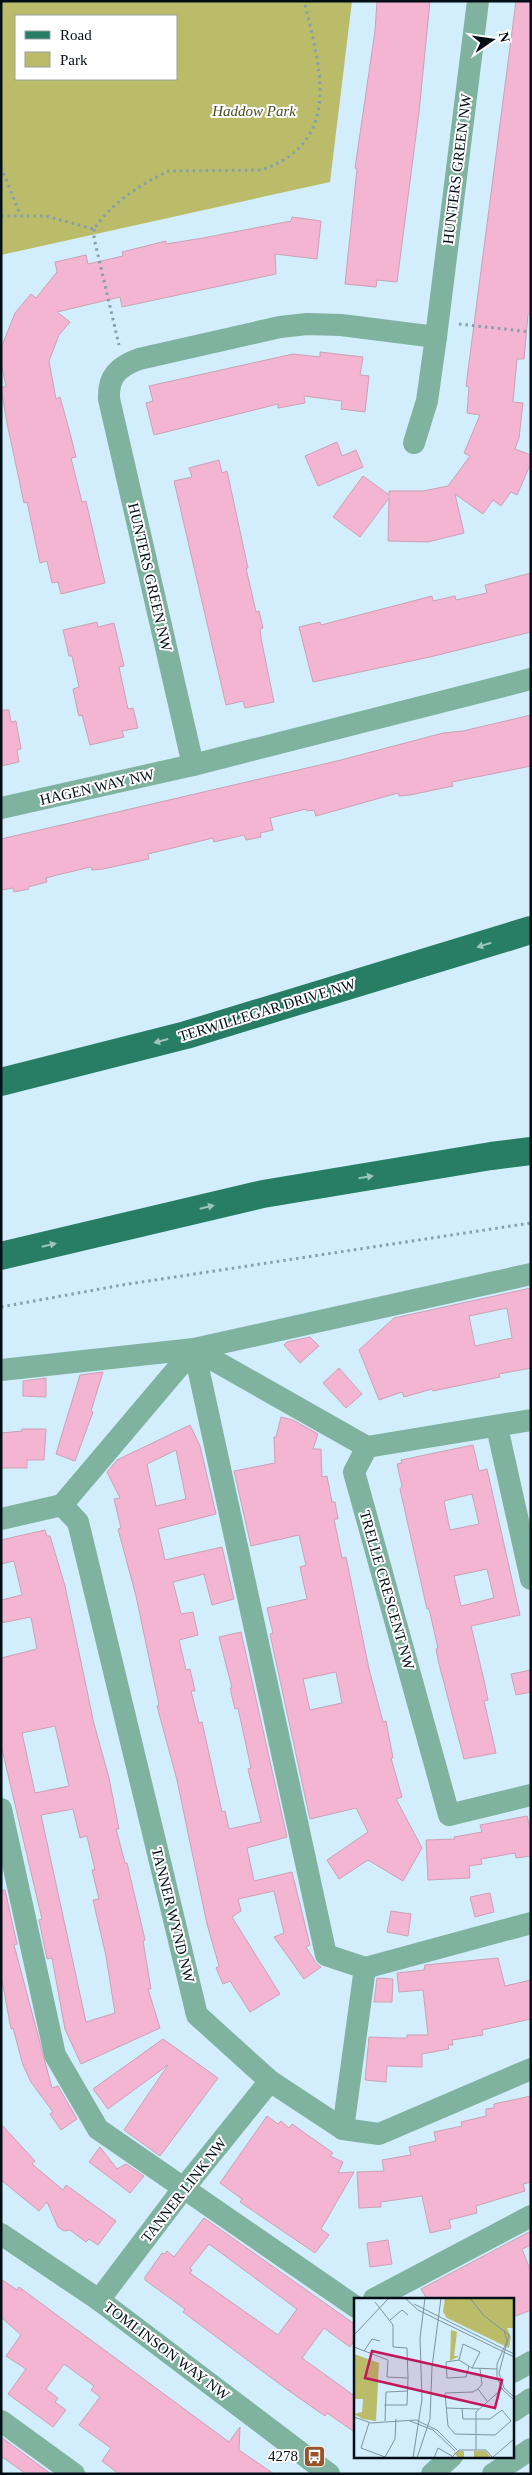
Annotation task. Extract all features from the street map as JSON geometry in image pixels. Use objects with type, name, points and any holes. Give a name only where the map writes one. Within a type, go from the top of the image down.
[{"type":"main road","name":"TERWILLEGAR DRIVE NW","points":[[1,1082],[186,1035],[531,930]]},
{"type":"main road","points":[[1,1256],[262,1194],[531,1151]]},
{"type":"street","name":"HUNTERS GREEN NW","points":[[414,443],[427,401],[478,1]]},
{"type":"street","points":[[124,364],[280,327],[307,324],[437,330]]},
{"type":"street","name":"HUNTERS GREEN NW","points":[[124,364],[111,378],[108,387],[108,399],[193,765]]},
{"type":"street","points":[[193,765],[531,679]]},
{"type":"street","name":"HAGEN WAY NW","points":[[1,808],[193,765]]},
{"type":"street","points":[[1,1370],[194,1350],[531,1274]]},
{"type":"street","points":[[194,1350],[367,1446],[497,1427],[531,1420]]},
{"type":"street","points":[[1,1519],[62,1505],[194,1350]]},
{"type":"street","points":[[194,1350],[326,1955],[365,1968],[531,1923]]},
{"type":"street","points":[[497,1427],[531,1579]]},
{"type":"street","name":"TRELLE CRESCENT NW","points":[[367,1446],[354,1472],[449,1815],[531,1795]]},
{"type":"street","name":"TANNER WYND NW","points":[[62,1505],[78,1522],[197,2016],[270,2081],[343,2129],[379,2134],[531,2069]]},
{"type":"street","points":[[1,1809],[55,2055],[98,2129],[354,2306]]},
{"type":"street","points":[[343,2129],[365,1968]]},
{"type":"street","name":"TANNER LINK NW","points":[[99,2300],[183,2189],[270,2081]]},
{"type":"street","points":[[376,2298],[531,2216]]},
{"type":"street","name":"TOMLINSON WAY NW","points":[[1,2234],[99,2300],[329,2474]]},
{"type":"street","points":[[514,2371],[531,2362]]},
{"type":"street","points":[[514,2410],[531,2399]]},
{"type":"street","points":[[1,2421],[74,2474]]},
{"type":"street","points":[[492,2474],[531,2449]]},
{"type":"street","points":[[432,2474],[450,2458]]},
{"type":"path","points":[[124,364],[94,238],[94,229],[106,212],[157,177],[170,171],[262,170],[276,165],[300,148],[310,136],[319,114],[316,60],[304,1]]},
{"type":"path","points":[[1,167],[20,214]]},
{"type":"path","points":[[1,216],[20,214],[46,216],[94,229]]},
{"type":"path","points":[[437,330],[531,332]]},
{"type":"path","points":[[1,1307],[122,1285],[531,1223]]},
{"type":"green space","name":"Haddow Park","points":[[1,1],[352,1],[330,182],[1,255]]},
{"type":"building","points":[[377,1],[430,1],[419,112],[397,282],[377,280],[376,287],[345,284],[357,169],[355,168],[375,31]]},
{"type":"building","points":[[516,1],[531,1],[531,314],[528,314],[524,359],[517,359],[513,402],[523,403],[519,438],[515,449],[531,455],[531,463],[517,495],[511,492],[501,506],[493,500],[483,514],[455,494],[464,533],[428,542],[388,541],[389,498],[360,537],[333,517],[363,476],[389,495],[389,491],[423,491],[448,486],[470,456],[464,453],[480,415],[467,413],[469,387],[466,386]]},
{"type":"building","points":[[292,217],[321,221],[317,259],[275,254],[276,274],[122,307],[120,297],[57,312],[70,322],[59,335],[49,361],[56,399],[60,397],[71,437],[76,457],[71,458],[82,502],[86,501],[105,583],[61,594],[58,582],[52,583],[47,561],[40,563],[27,502],[24,503],[1,388],[6,386],[1,363],[1,348],[15,313],[31,294],[36,298],[57,272],[55,262],[86,255],[88,264],[123,256],[122,252],[166,241],[166,244],[203,238],[291,221]]},
{"type":"building","points":[[320,352],[363,357],[360,375],[369,376],[365,412],[341,409],[342,401],[304,396],[305,403],[278,408],[278,404],[154,435],[146,403],[153,401],[149,386],[293,354],[320,357]]},
{"type":"building","points":[[337,442],[342,456],[356,450],[363,467],[318,486],[305,456]]},
{"type":"building","points":[[219,460],[222,473],[227,471],[256,612],[259,611],[263,628],[260,629],[261,638],[274,702],[245,708],[243,701],[226,705],[174,481],[192,477],[189,468]]},
{"type":"building","points":[[531,573],[531,632],[430,657],[313,682],[299,627],[320,622],[321,625],[432,596],[433,601],[455,596],[456,600],[487,593],[485,585]]},
{"type":"building","points":[[97,622],[98,627],[114,623],[124,666],[119,667],[128,709],[133,708],[138,728],[122,731],[124,737],[90,745],[82,715],[79,716],[78,713],[73,689],[79,687],[72,656],[69,656],[63,630]]},
{"type":"building","points":[[1,710],[9,710],[11,722],[16,721],[21,749],[17,750],[19,762],[1,766]]},
{"type":"building","points":[[531,715],[531,766],[452,782],[453,786],[410,795],[399,796],[398,793],[316,816],[314,810],[307,811],[306,809],[270,818],[273,830],[260,833],[261,837],[246,840],[244,835],[214,842],[213,838],[148,854],[149,859],[103,869],[92,870],[91,867],[46,878],[47,882],[28,887],[29,889],[14,892],[13,888],[1,890],[1,839],[337,761],[443,733],[463,731]]},
{"type":"building","points":[[531,1288],[531,1368],[499,1374],[500,1377],[433,1391],[432,1389],[404,1397],[402,1392],[379,1400],[359,1350],[394,1318]],"holes":[[[507,1308],[512,1338],[475,1346],[469,1316]]]},
{"type":"building","points":[[310,1337],[319,1346],[300,1363],[284,1345],[287,1342]]},
{"type":"building","points":[[339,1368],[362,1394],[346,1408],[323,1383]]},
{"type":"building","points":[[103,1372],[91,1411],[93,1412],[75,1461],[56,1454],[80,1375]]},
{"type":"building","points":[[46,1378],[46,1397],[23,1396],[23,1381]]},
{"type":"building","points":[[281,1417],[293,1420],[318,1434],[313,1449],[321,1449],[322,1477],[327,1476],[332,1502],[335,1502],[338,1519],[334,1519],[342,1558],[346,1557],[369,1669],[383,1722],[386,1721],[393,1758],[391,1758],[402,1797],[396,1799],[422,1848],[403,1881],[368,1860],[339,1879],[327,1860],[368,1832],[356,1808],[310,1819],[270,1634],[273,1633],[267,1608],[307,1599],[300,1567],[306,1565],[299,1535],[251,1546],[234,1471],[275,1463],[274,1437],[276,1437]],"holes":[[[336,1672],[342,1703],[310,1710],[303,1679]]]},
{"type":"building","points":[[190,1425],[200,1446],[216,1514],[158,1529],[165,1560],[222,1547],[234,1599],[212,1605],[204,1574],[173,1582],[181,1614],[193,1612],[198,1635],[179,1640],[186,1670],[190,1669],[195,1691],[191,1691],[199,1723],[202,1722],[222,1812],[225,1811],[229,1829],[261,1822],[248,1769],[251,1768],[238,1708],[235,1709],[230,1688],[232,1688],[219,1637],[241,1632],[287,1837],[247,1848],[254,1881],[292,1872],[310,1945],[306,1947],[316,1963],[321,1967],[304,1979],[274,1937],[284,1933],[274,1891],[238,1899],[241,1911],[232,1917],[280,1994],[250,2012],[230,1981],[223,1984],[216,1968],[219,1966],[207,1924],[177,1780],[157,1706],[159,1705],[136,1596],[118,1529],[121,1528],[114,1499],[120,1498],[107,1472],[117,1460]],"holes":[[[176,1450],[186,1499],[156,1506],[147,1464]]]},
{"type":"building","points":[[22,1429],[46,1429],[44,1460],[27,1460],[27,1468],[1,1468],[1,1433],[22,1431]]},
{"type":"building","points":[[473,1445],[479,1471],[487,1469],[520,1615],[471,1626],[488,1700],[484,1701],[496,1753],[464,1759],[439,1664],[436,1649],[438,1648],[429,1609],[427,1609],[400,1489],[402,1486],[397,1464],[402,1463],[401,1460]],"holes":[[[472,1494],[479,1524],[450,1530],[444,1501]],[[487,1569],[494,1598],[461,1606],[454,1576]]]},
{"type":"building","points":[[45,1530],[47,1536],[50,1536],[65,1586],[94,1724],[109,1778],[119,1829],[116,1829],[125,1863],[127,1863],[145,1940],[143,1941],[151,1989],[148,1989],[160,2028],[81,2064],[65,2029],[52,1958],[47,1959],[39,1920],[42,1919],[1,1745],[1,1658],[37,1649],[31,1617],[1,1623],[1,1600],[22,1595],[14,1561],[1,1564],[1,1540]],"holes":[[[55,1726],[69,1786],[35,1793],[22,1733]],[[73,1809],[80,1838],[87,1836],[95,1870],[92,1870],[99,1899],[93,1900],[106,1956],[115,2013],[86,2022],[41,1815]]]},
{"type":"building","points":[[531,1670],[531,1692],[516,1695],[511,1674]]},
{"type":"building","points":[[527,1816],[531,1831],[531,1856],[516,1858],[515,1853],[481,1859],[482,1864],[469,1866],[470,1878],[428,1880],[426,1840],[455,1839],[454,1837],[482,1832],[480,1825]]},
{"type":"building","points":[[1,1890],[5,1890],[17,1944],[14,1945],[52,2088],[58,2086],[77,2119],[61,2130],[50,2114],[53,2112],[31,2082],[23,2065],[13,2028],[11,2029],[1,1975]]},
{"type":"building","points":[[490,1893],[494,1912],[475,1917],[470,1897]]},
{"type":"building","points":[[391,1911],[411,1914],[408,1936],[387,1932]]},
{"type":"building","points":[[498,1958],[505,1986],[531,1980],[531,2019],[482,2030],[483,2035],[452,2040],[453,2045],[448,2045],[449,2049],[422,2054],[422,2067],[387,2066],[386,2082],[365,2080],[369,2037],[407,2038],[407,2035],[428,2035],[423,1990],[399,1992],[397,1973],[424,1970],[425,1965]]},
{"type":"building","points":[[377,1978],[393,1979],[392,2002],[374,2002]]},
{"type":"building","points":[[163,2039],[218,2078],[160,2156],[124,2130],[168,2065],[108,2109],[93,2089]]},
{"type":"building","points":[[531,2096],[531,2182],[523,2184],[525,2191],[476,2206],[477,2213],[449,2220],[451,2228],[430,2233],[422,2196],[381,2202],[381,2207],[359,2208],[357,2172],[384,2171],[382,2160],[411,2155],[409,2147],[436,2141],[434,2132],[462,2126],[461,2122],[486,2116],[486,2109],[494,2108],[494,2104]]},
{"type":"building","points":[[267,2116],[278,2124],[281,2121],[289,2128],[292,2124],[333,2153],[330,2156],[343,2162],[338,2173],[354,2172],[321,2229],[329,2235],[315,2253],[240,2202],[242,2199],[220,2183]]},
{"type":"building","points":[[1,2124],[35,2161],[32,2164],[63,2190],[66,2185],[116,2221],[98,2245],[89,2239],[86,2242],[70,2230],[64,2231],[58,2227],[47,2202],[39,2211],[1,2180]]},
{"type":"building","points":[[100,2147],[117,2169],[126,2164],[144,2176],[130,2193],[89,2162]]},
{"type":"building","points":[[204,2218],[354,2324],[354,2341],[350,2347],[324,2328],[302,2358],[354,2396],[354,2432],[327,2413],[325,2416],[285,2388],[183,2312],[185,2309],[145,2280],[145,2277],[162,2253],[164,2254],[167,2251],[174,2257]],"holes":[[[209,2244],[297,2309],[278,2335],[190,2273],[192,2270],[190,2268]]]},
{"type":"building","points":[[531,2231],[531,2245],[522,2249],[531,2272],[531,2310],[514,2317],[514,2298],[426,2298],[421,2289]]},
{"type":"building","points":[[388,2240],[392,2264],[370,2267],[367,2243]]},
{"type":"building","points":[[1,2279],[17,2290],[19,2287],[229,2442],[240,2427],[239,2450],[274,2474],[119,2474],[102,2461],[111,2448],[79,2425],[100,2397],[91,2390],[94,2386],[64,2364],[46,2389],[58,2398],[55,2402],[66,2410],[53,2427],[8,2394],[26,2369],[6,2356],[21,2335],[1,2317]]},
{"type":"building","points":[[1,2437],[51,2474],[26,2474],[1,2456]]},
{"type":"place","name":"4278","points":[[314,2456]]}]
